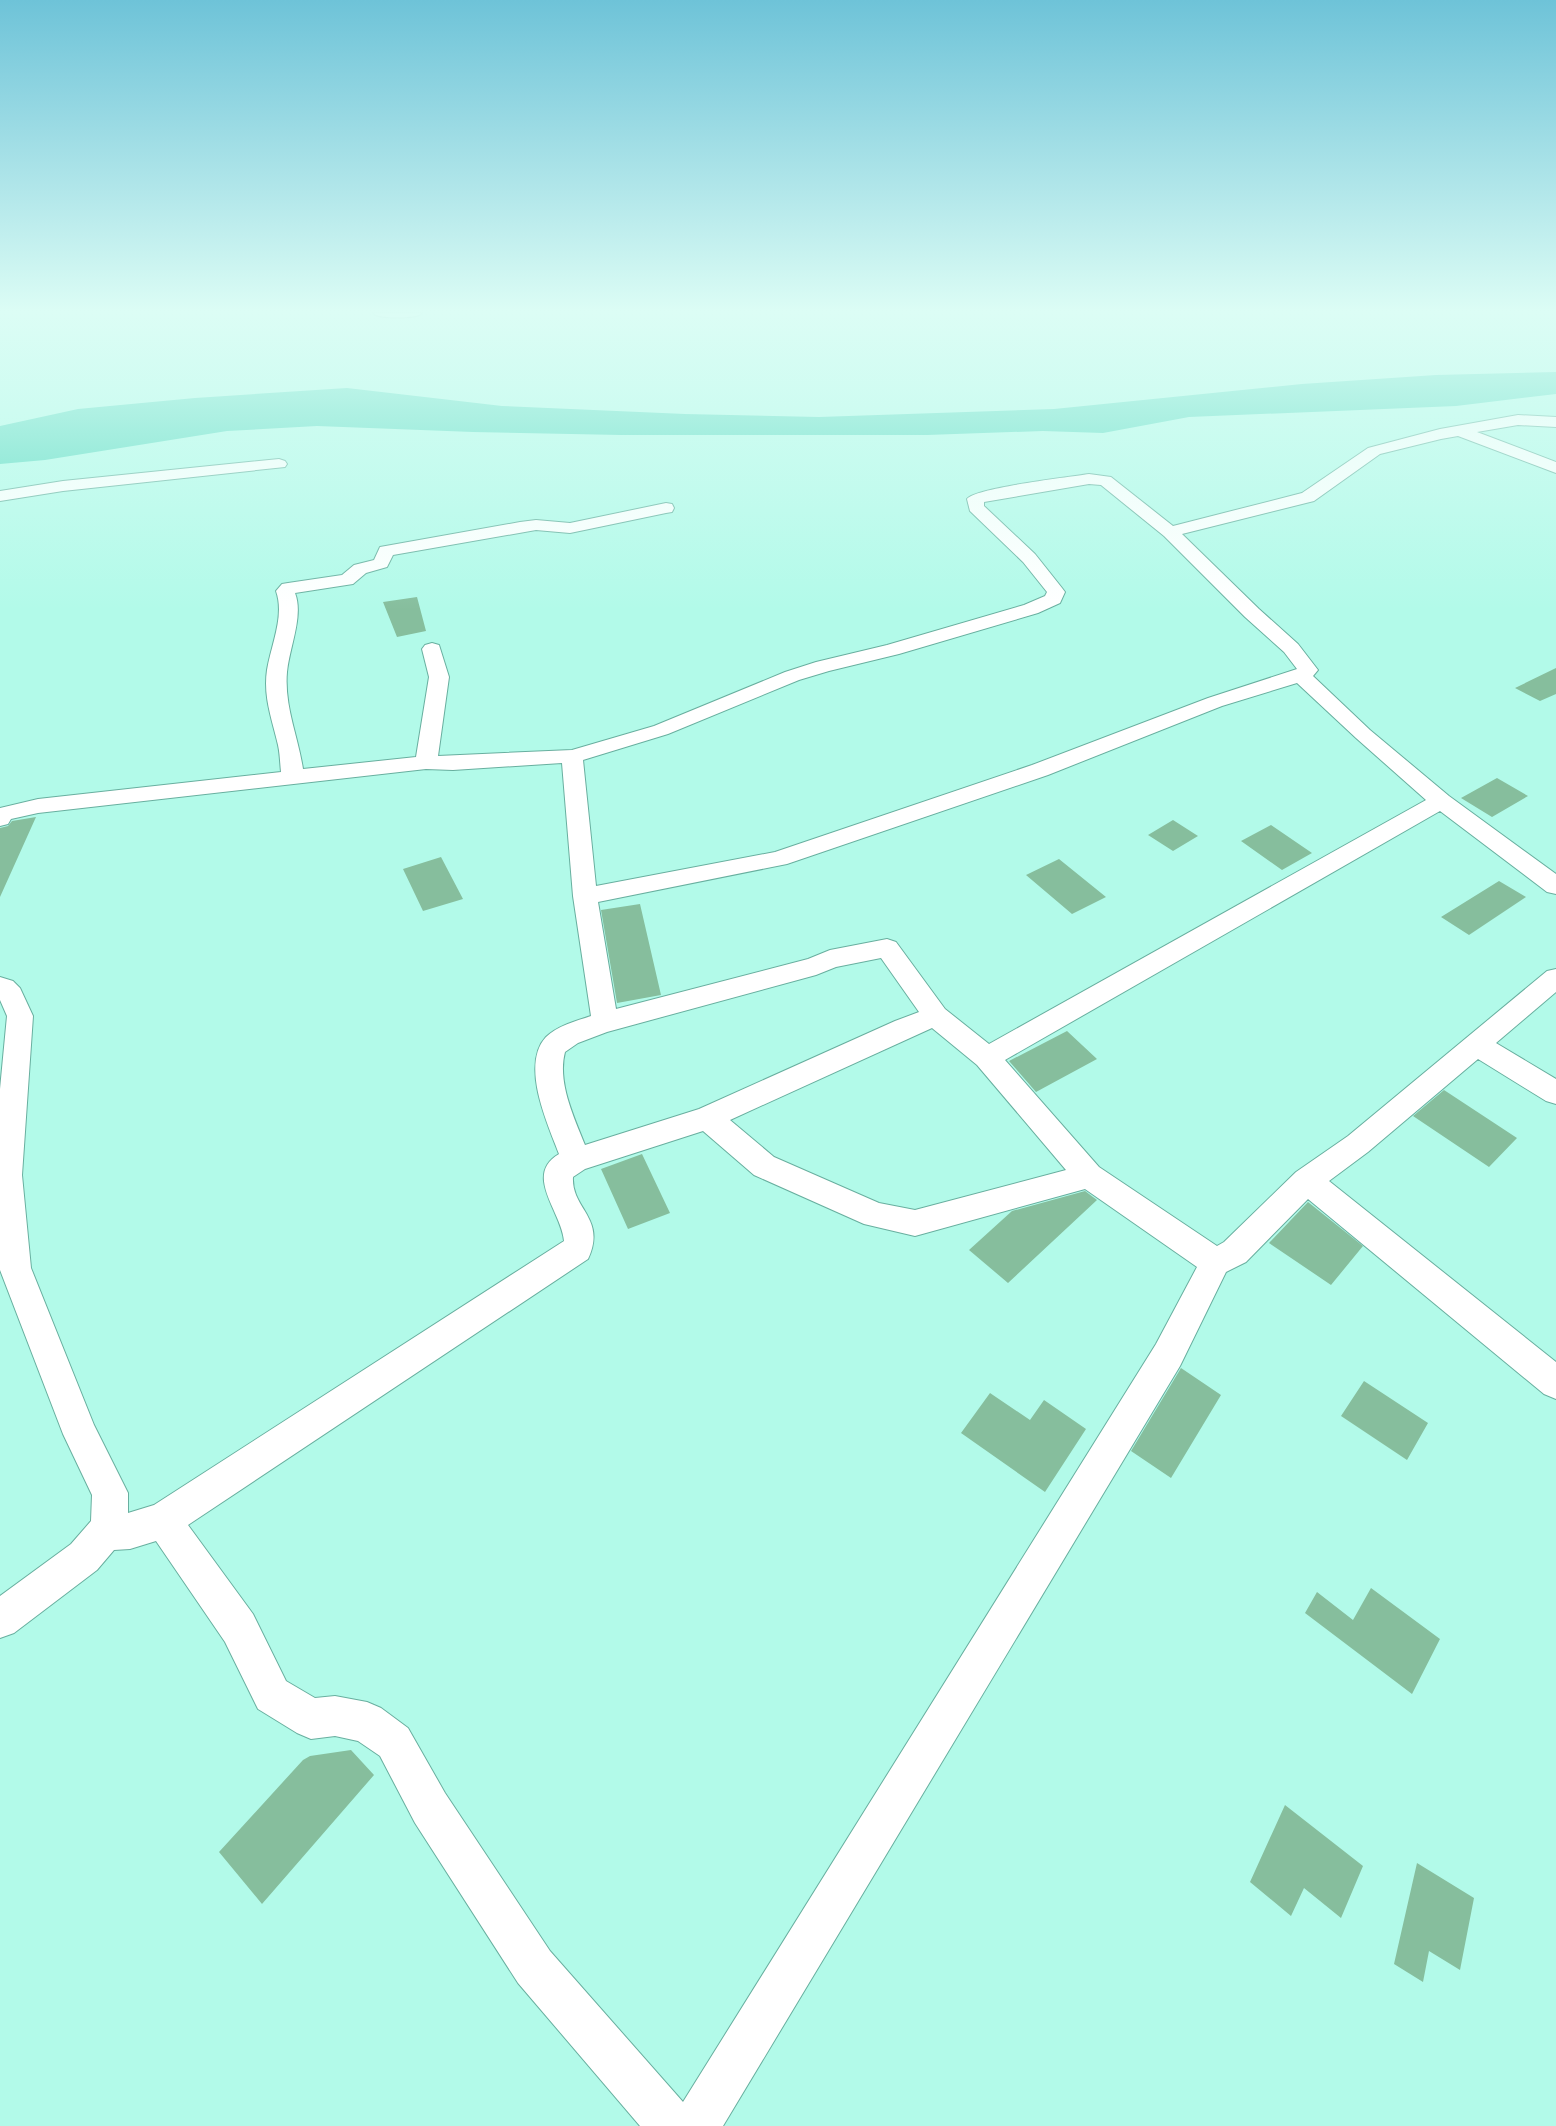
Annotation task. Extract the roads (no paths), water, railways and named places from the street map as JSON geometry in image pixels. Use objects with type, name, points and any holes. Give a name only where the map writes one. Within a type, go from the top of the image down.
[{"type":"street","points":[[1170,532],[1308,497],[1380,448],[1440,434],[1518,420],[1556,422]]},
{"type":"street","points":[[1459,431],[1521,453],[1556,468]]},
{"type":"street","points":[[0,496],[63,486],[279,464]]},
{"type":"street","points":[[0,819],[3,814],[38,806],[426,762],[453,763],[574,756],[661,730],[792,676],[823,666],[902,647],[1031,609],[1054,599],[1056,592],[1029,558],[976,507],[974,502],[977,498],[1016,490],[1099,478],[1105,480],[1170,532],[1252,613],[1291,648],[1308,670],[1301,675],[1215,702],[1040,770],[779,859],[585,896]]},
{"type":"street","points":[[293,777],[289,746],[277,705],[277,670],[285,638],[288,599],[285,590],[347,580],[360,569],[381,563],[386,552],[392,550],[536,525],[570,528],[666,508]]},
{"type":"street","points":[[426,762],[440,677],[432,649]]},
{"type":"street","points":[[1301,675],[1363,734],[1441,801],[1556,886]]},
{"type":"street","points":[[574,756],[572,759],[585,896],[606,1022]]},
{"type":"street","points":[[987,1058],[1441,801]]},
{"type":"street","points":[[576,1160],[551,1089],[549,1057],[552,1048],[561,1041],[579,1031],[606,1022],[816,966],[830,959],[887,948],[936,1016],[987,1058],[1089,1176],[1215,1262]]},
{"type":"street","points":[[696,2126],[1168,1355],[1215,1262],[1235,1252],[1307,1180],[1358,1144],[1556,978]]},
{"type":"street","points":[[0,986],[5,988],[15,1002],[20,1016],[7,1175],[15,1268],[80,1434],[110,1493],[110,1517],[105,1532],[84,1557],[0,1619]]},
{"type":"street","points":[[105,1532],[130,1532],[164,1520],[577,1249],[580,1241],[573,1216],[557,1182],[558,1174],[566,1165],[576,1160],[708,1118],[904,1028],[936,1016]]},
{"type":"street","points":[[1476,1044],[1556,1092]]},
{"type":"street","points":[[708,1118],[764,1166],[875,1215],[915,1223],[1089,1176]]},
{"type":"street","points":[[1307,1180],[1556,1382]]},
{"type":"street","points":[[164,1520],[239,1628],[272,1695],[311,1719],[335,1716],[367,1722],[394,1742],[430,1808],[534,1967],[672,2126]]}]
